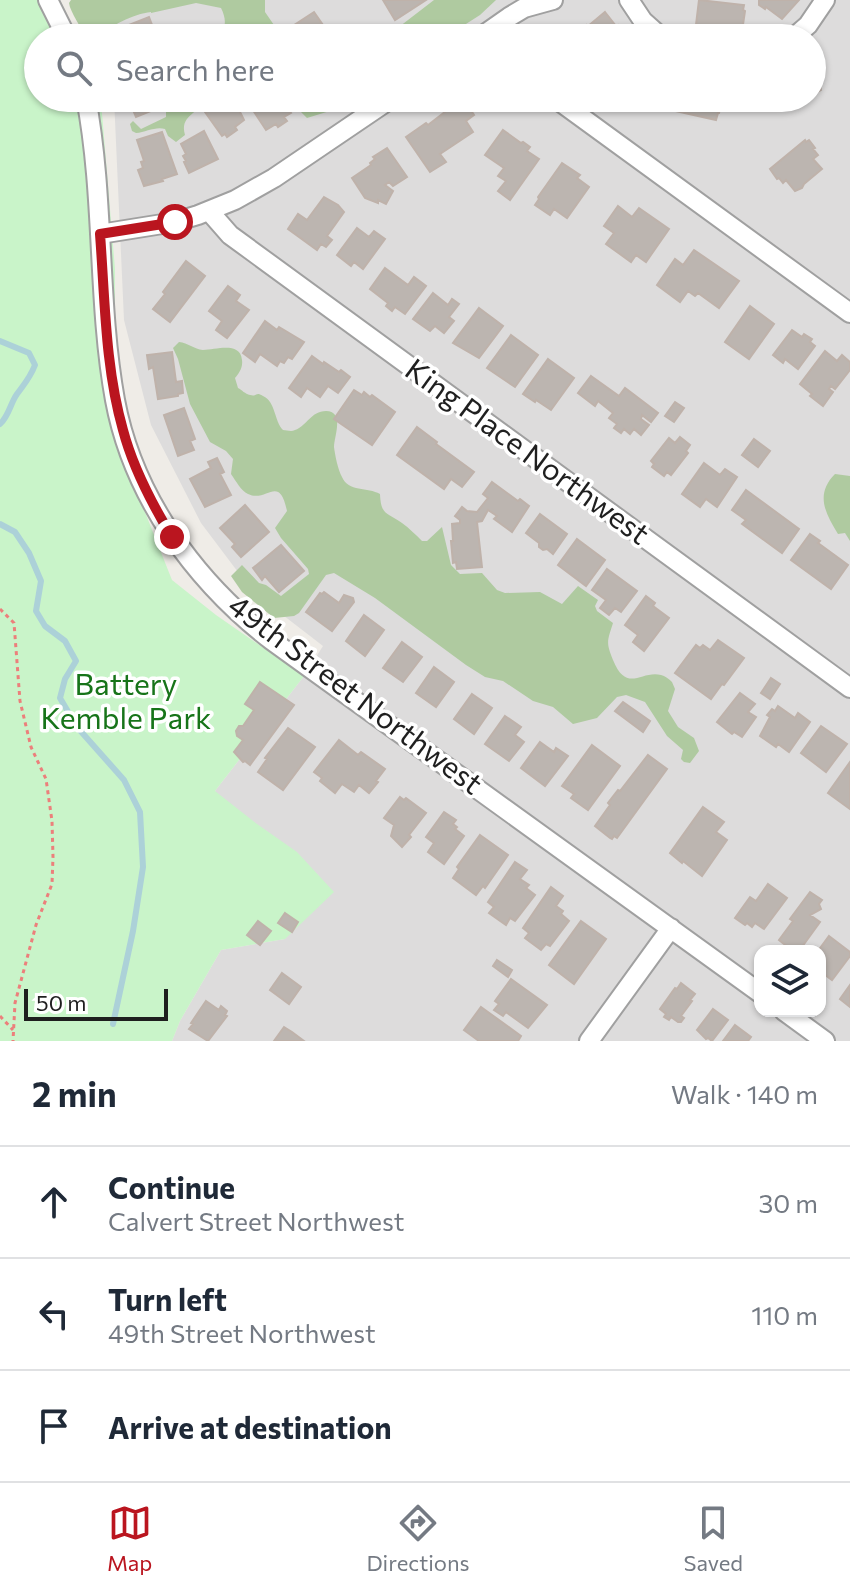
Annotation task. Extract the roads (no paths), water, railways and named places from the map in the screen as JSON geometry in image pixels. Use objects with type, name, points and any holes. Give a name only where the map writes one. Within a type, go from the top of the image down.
[{"type":"street","points":[[48,0],[60,24]]},
{"type":"street","points":[[499,24],[524,8],[553,0]]},
{"type":"street","points":[[629,0],[646,24]]},
{"type":"street","points":[[809,24],[825,0]]},
{"type":"street","name":"49th Street Northwest","points":[[88,112],[97,179],[111,367],[122,427],[157,511],[189,559],[224,598],[271,640],[754,989]]},
{"type":"street","points":[[100,234],[175,222],[209,211],[261,187],[371,112]]},
{"type":"street","points":[[574,112],[850,313]]},
{"type":"street","name":"King Place Northwest","points":[[209,211],[230,235],[850,688]]},
{"type":"street","points":[[589,1041],[671,928]]},
{"type":"street","points":[[792,1017],[825,1041]]},
{"type":"waterway","points":[[0,341],[29,353],[35,365],[0,424]]},
{"type":"waterway","points":[[0,524],[15,532],[29,553],[41,581],[36,611],[45,626],[65,641],[76,661],[65,679],[60,698],[77,727],[124,780],[140,812],[143,867],[113,1024]]},
{"type":"park label","name":"Battery Kemble Park","points":[[126,702]]}]
